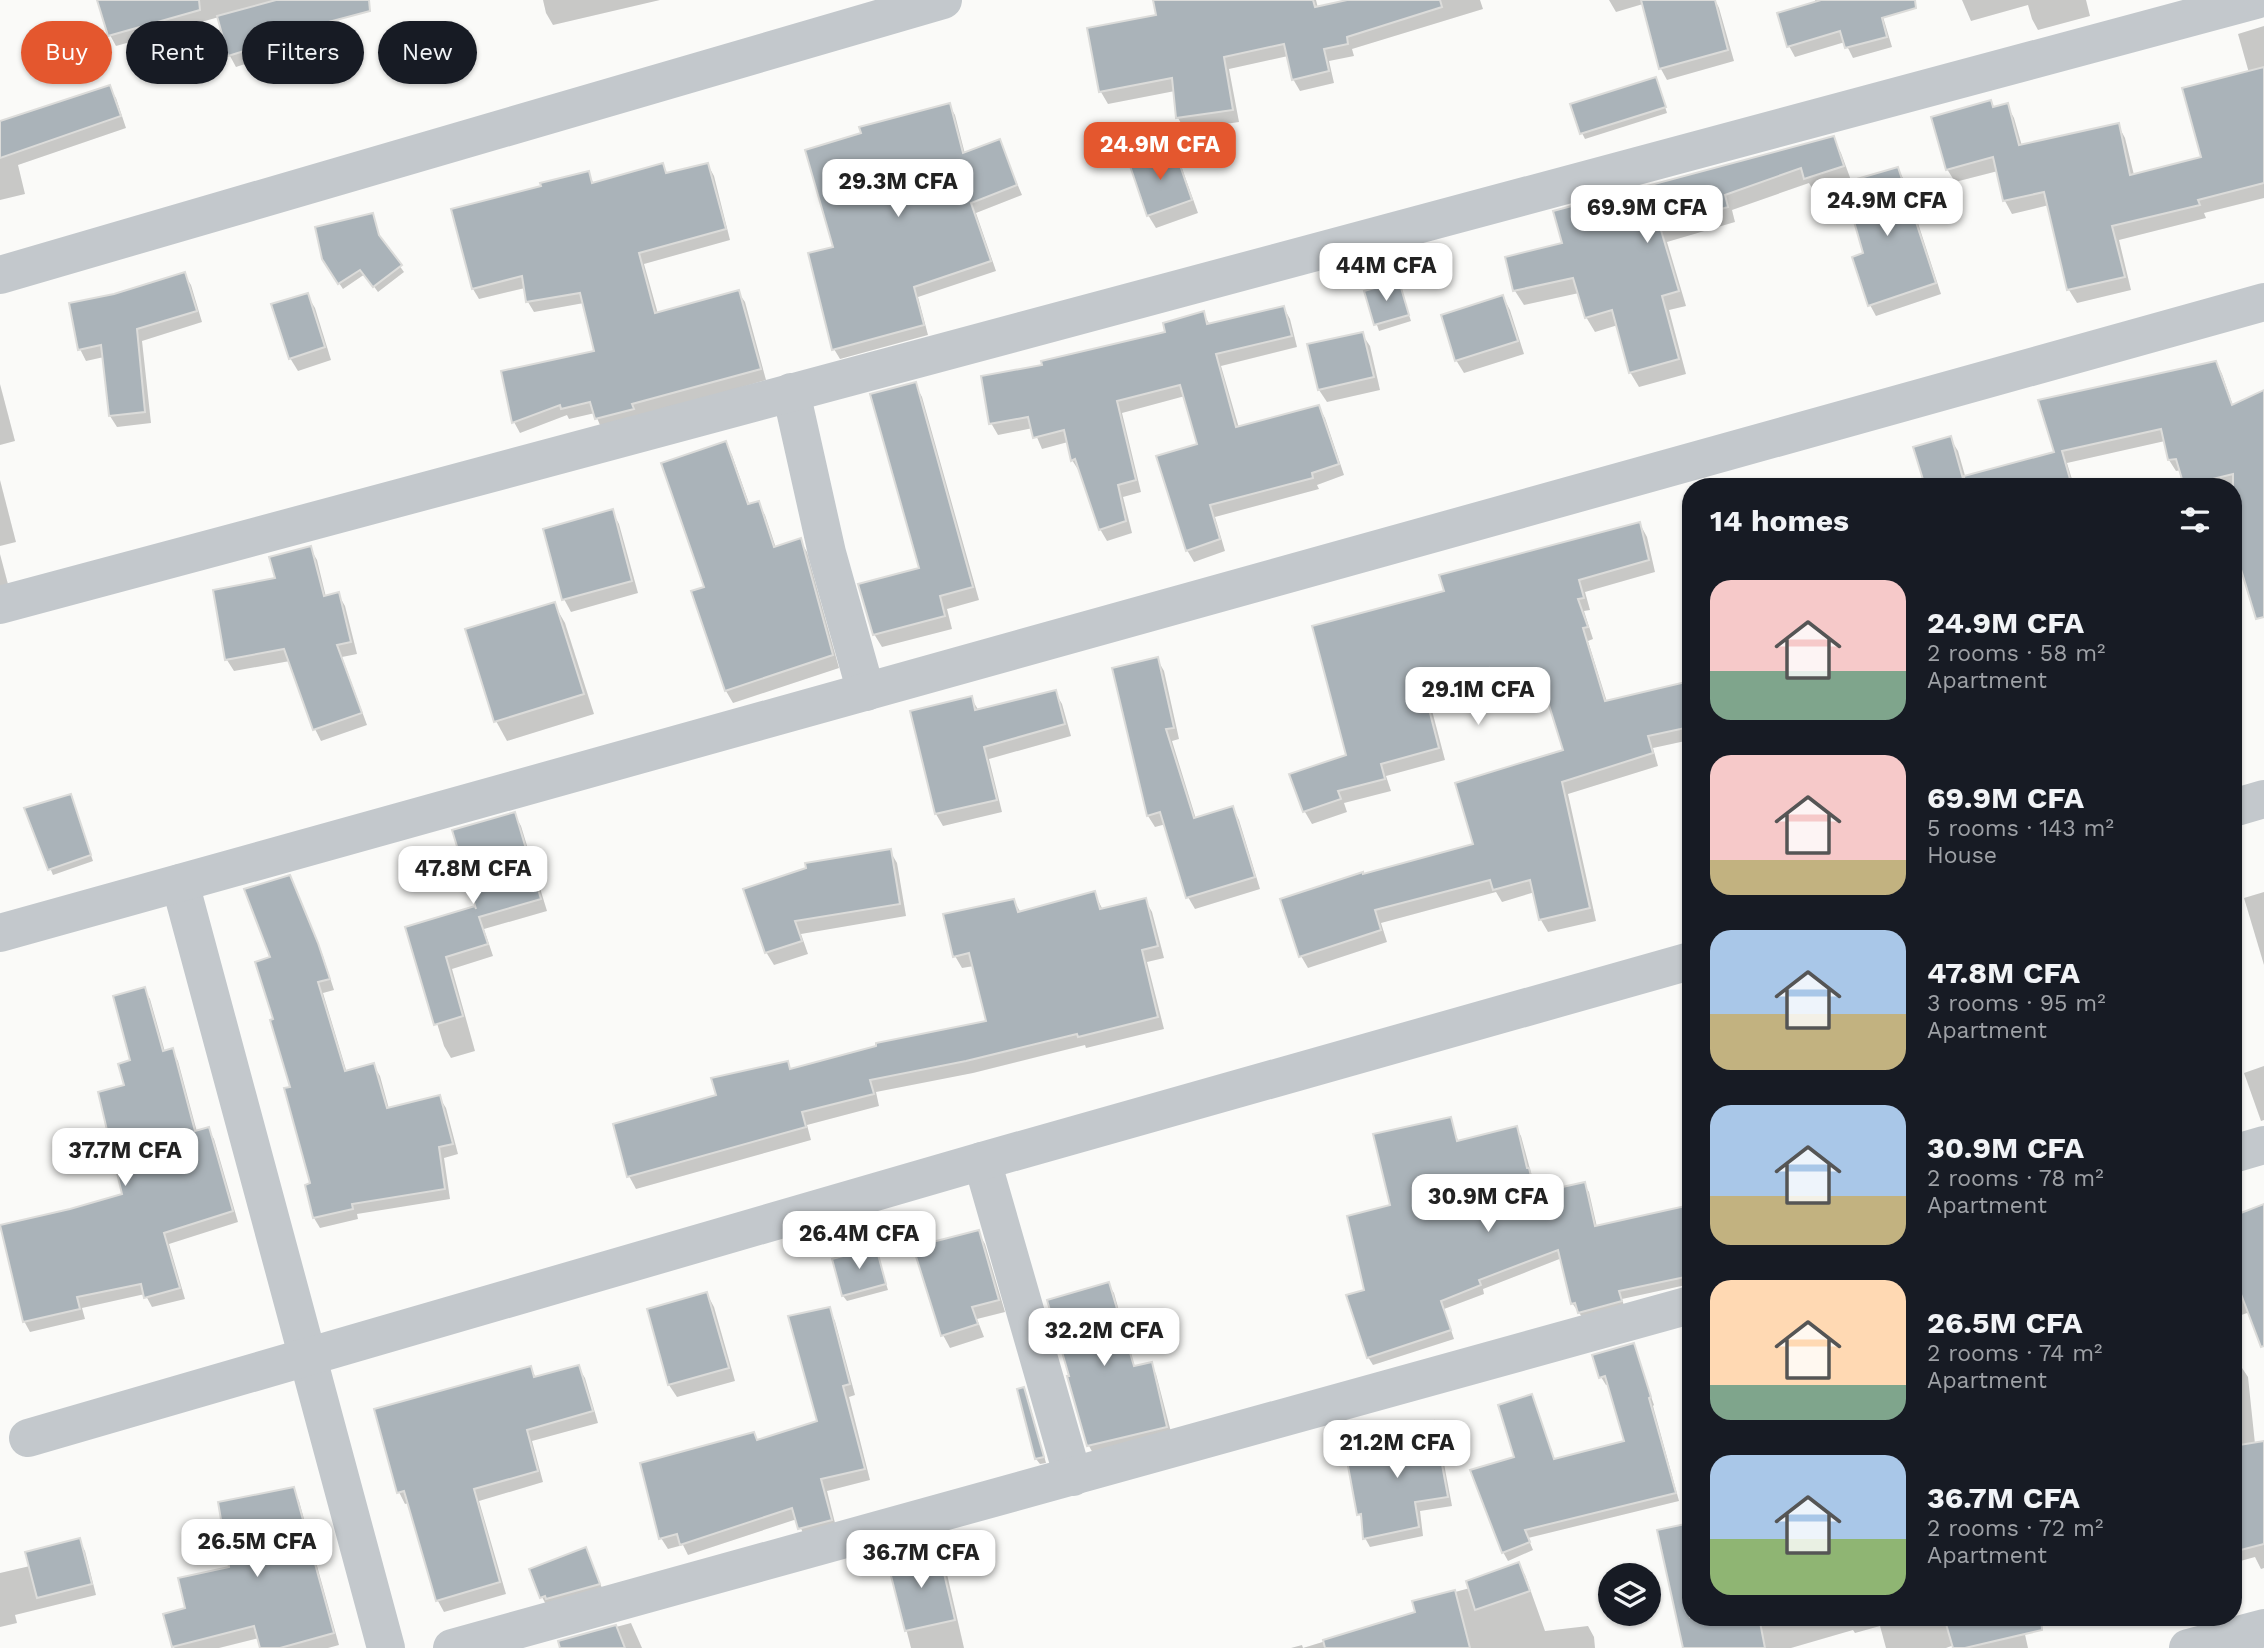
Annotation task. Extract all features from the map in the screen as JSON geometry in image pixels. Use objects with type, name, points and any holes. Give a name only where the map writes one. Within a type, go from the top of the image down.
[{"type":"street","points":[[0,275],[943,0]]},
{"type":"street","points":[[0,605],[2256,0]]},
{"type":"street","points":[[0,933],[2264,302]]},
{"type":"street","points":[[791,392],[827,553],[866,692]]},
{"type":"street","points":[[2242,805],[2264,799]]},
{"type":"street","points":[[180,883],[386,1648]]},
{"type":"street","points":[[28,1438],[982,1161],[1682,963]]},
{"type":"street","points":[[2242,1151],[2264,1145]]},
{"type":"street","points":[[982,1161],[1073,1477]]},
{"type":"street","points":[[452,1648],[1682,1307]]},
{"type":"street","points":[[2188,1648],[2264,1628]]},
{"type":"building","points":[[97,0],[199,0],[200,10],[161,21],[126,21],[126,31],[112,35],[112,21],[103,21]]},
{"type":"building","points":[[276,0],[369,0],[370,11],[332,21],[242,21],[242,52],[228,56],[228,21],[218,21],[217,16]]},
{"type":"building","points":[[1153,0],[1313,0],[1315,7],[1347,0],[1440,0],[1442,7],[1347,37],[1348,44],[1324,49],[1329,71],[1292,80],[1284,44],[1224,57],[1233,110],[1176,118],[1172,78],[1099,92],[1087,28],[1156,15]]},
{"type":"building","points":[[1641,0],[1715,0],[1728,50],[1659,69]]},
{"type":"building","points":[[1821,0],[1915,0],[1916,8],[1882,18],[1887,37],[1845,48],[1840,31],[1787,47],[1777,13]]},
{"type":"building","points":[[2264,67],[2264,183],[2198,200],[2200,205],[2112,226],[2125,277],[2067,290],[2044,192],[2003,201],[1993,157],[1946,170],[1931,117],[1991,100],[1993,107],[2008,103],[2019,145],[2119,123],[2130,175],[2201,157],[2182,88]]},
{"type":"building","points":[[1656,77],[1666,107],[1580,134],[1570,104]]},
{"type":"building","points":[[110,85],[121,116],[0,158],[0,121]]},
{"type":"building","points":[[950,103],[963,153],[1000,139],[1017,185],[971,203],[991,261],[914,287],[924,325],[832,350],[808,253],[833,247],[805,150],[861,133],[859,127]]},
{"type":"building","points":[[1834,136],[1844,166],[1804,179],[1801,168],[1725,195],[1728,207],[1660,227],[1679,291],[1662,296],[1679,359],[1629,373],[1612,310],[1585,318],[1573,278],[1513,291],[1505,257],[1562,243],[1553,211]]},
{"type":"building","points":[[1174,148],[1192,200],[1147,216],[1129,163]]},
{"type":"building","points":[[663,163],[666,173],[708,163],[726,229],[639,253],[655,313],[739,290],[761,369],[632,404],[634,409],[595,419],[590,402],[561,409],[560,405],[512,423],[501,371],[594,351],[580,293],[526,302],[522,276],[472,289],[451,209],[589,171],[592,183]]},
{"type":"building","points":[[1898,167],[1936,283],[1868,306],[1852,257],[1863,253],[1843,183]]},
{"type":"building","points":[[373,213],[379,235],[402,265],[373,287],[360,270],[338,284],[322,259],[315,227]]},
{"type":"building","points":[[185,272],[197,311],[137,329],[145,412],[109,416],[101,345],[78,350],[69,303],[114,294]]},
{"type":"building","points":[[1399,281],[1409,315],[1374,325],[1364,291]]},
{"type":"building","points":[[308,293],[325,347],[289,359],[271,304]]},
{"type":"building","points":[[1503,295],[1518,341],[1455,361],[1441,315]]},
{"type":"building","points":[[1284,306],[1292,336],[1216,354],[1236,427],[1319,405],[1339,464],[1312,473],[1313,478],[1210,505],[1220,539],[1186,551],[1156,456],[1197,444],[1180,385],[1117,401],[1136,480],[1118,485],[1126,521],[1099,530],[1075,459],[1071,461],[1064,430],[1033,438],[1028,417],[989,424],[981,376],[1042,365],[1041,361],[1165,332],[1163,323],[1204,311],[1207,324]]},
{"type":"building","points":[[1363,332],[1374,377],[1318,390],[1307,344]]},
{"type":"building","points":[[2216,361],[2232,405],[2264,390],[2264,617],[2256,619],[2242,573],[2242,478],[2233,478],[2233,474],[2217,478],[2182,478],[2176,459],[2168,460],[2161,429],[2062,451],[2070,478],[1964,478],[2054,452],[2038,400]]},
{"type":"building","points":[[916,382],[973,587],[940,596],[945,616],[873,635],[858,584],[919,568],[870,394]]},
{"type":"building","points":[[1951,436],[1963,478],[1923,478],[1913,447]]},
{"type":"building","points":[[726,441],[748,504],[759,501],[774,547],[801,538],[833,655],[725,691],[691,591],[704,587],[661,463]]},
{"type":"building","points":[[613,509],[632,581],[562,600],[543,529]]},
{"type":"building","points":[[1640,522],[1649,560],[1579,580],[1584,598],[1578,599],[1588,627],[1583,628],[1605,701],[1682,683],[1682,729],[1648,736],[1653,753],[1562,782],[1590,908],[1539,920],[1530,880],[1493,890],[1490,880],[1375,910],[1381,930],[1299,957],[1280,899],[1363,872],[1473,844],[1455,783],[1563,750],[1542,683],[1494,693],[1489,668],[1423,686],[1439,748],[1381,764],[1385,779],[1338,791],[1341,799],[1303,812],[1289,774],[1346,755],[1312,626],[1444,591],[1439,575]]},
{"type":"building","points":[[311,546],[324,596],[339,592],[351,642],[337,645],[362,713],[313,730],[284,649],[225,660],[213,590],[275,578],[269,557]]},
{"type":"building","points":[[555,602],[584,694],[494,722],[465,629]]},
{"type":"building","points":[[1158,657],[1174,728],[1166,729],[1194,818],[1233,806],[1255,877],[1186,898],[1160,812],[1147,816],[1112,668]]},
{"type":"building","points":[[1056,690],[1065,724],[984,747],[997,800],[935,814],[910,711],[972,696],[975,710]]},
{"type":"building","points":[[71,794],[91,855],[48,870],[24,808]]},
{"type":"building","points":[[515,812],[541,899],[479,917],[488,944],[446,957],[463,1016],[434,1025],[405,927],[475,906],[476,909],[452,830]]},
{"type":"building","points":[[891,849],[900,904],[795,921],[802,941],[765,953],[743,889],[806,868],[805,863]]},
{"type":"building","points":[[290,875],[330,979],[318,982],[345,1071],[374,1063],[387,1108],[440,1095],[453,1144],[439,1147],[445,1189],[352,1204],[353,1209],[313,1218],[305,1185],[310,1183],[284,1088],[290,1087],[255,962],[270,957],[244,889]]},
{"type":"building","points":[[1095,891],[1100,909],[1146,898],[1158,946],[1142,950],[1158,1017],[1078,1037],[1077,1034],[966,1061],[870,1080],[874,1094],[802,1112],[806,1127],[627,1177],[613,1124],[716,1095],[711,1078],[788,1061],[790,1069],[876,1046],[876,1043],[986,1021],[969,953],[953,957],[943,914],[1014,899],[1018,912]]},
{"type":"building","points":[[145,987],[163,1051],[173,1048],[195,1131],[209,1127],[233,1211],[164,1233],[180,1288],[144,1298],[141,1284],[77,1297],[80,1309],[23,1322],[0,1225],[122,1194],[98,1092],[124,1085],[118,1064],[130,1060],[113,996]]},
{"type":"building","points":[[1451,1117],[1457,1141],[1517,1126],[1535,1193],[1585,1182],[1595,1226],[1682,1207],[1682,1278],[1619,1291],[1622,1301],[1578,1313],[1575,1303],[1571,1304],[1558,1250],[1479,1280],[1481,1285],[1441,1301],[1451,1330],[1367,1358],[1346,1295],[1364,1290],[1347,1216],[1390,1205],[1373,1134]]},
{"type":"building","points":[[2264,1204],[2264,1346],[2261,1347],[2242,1297],[2242,1213]]},
{"type":"building","points":[[979,1230],[999,1300],[972,1307],[978,1324],[941,1336],[913,1247]]},
{"type":"building","points":[[876,1247],[886,1284],[842,1296],[832,1259]]},
{"type":"building","points":[[1109,1282],[1134,1366],[1152,1362],[1167,1427],[1087,1446],[1047,1300]]},
{"type":"building","points":[[707,1292],[729,1368],[668,1385],[647,1309]]},
{"type":"building","points":[[830,1307],[850,1384],[843,1386],[865,1469],[821,1479],[832,1520],[798,1529],[792,1508],[680,1545],[677,1534],[659,1539],[640,1463],[754,1432],[757,1440],[817,1421],[788,1316]]},
{"type":"building","points":[[1634,1343],[1676,1493],[1525,1530],[1530,1542],[1502,1553],[1470,1470],[1514,1457],[1498,1405],[1532,1394],[1554,1459],[1624,1441],[1605,1376],[1599,1378],[1592,1355]]},
{"type":"building","points":[[579,1365],[593,1411],[527,1430],[538,1471],[474,1489],[500,1582],[436,1601],[404,1491],[397,1493],[374,1409],[531,1366],[534,1377]]},
{"type":"building","points":[[1024,1387],[1044,1457],[1035,1459],[1017,1389]]},
{"type":"building","points":[[1434,1421],[1448,1497],[1415,1502],[1419,1527],[1363,1539],[1361,1514],[1357,1515],[1346,1455],[1396,1446],[1392,1429]]},
{"type":"building","points":[[2264,1441],[2264,1544],[2242,1550],[2242,1445]]},
{"type":"building","points":[[294,1487],[334,1633],[280,1648],[260,1648],[254,1626],[172,1647],[163,1614],[185,1608],[178,1578],[229,1567],[218,1502]]},
{"type":"building","points":[[1682,1525],[1682,1626],[1761,1626],[1765,1648],[1683,1648],[1657,1530]]},
{"type":"building","points":[[80,1538],[92,1584],[37,1598],[25,1552]]},
{"type":"building","points":[[586,1547],[600,1584],[546,1599],[545,1596],[540,1598],[529,1569]]},
{"type":"building","points":[[938,1548],[955,1620],[905,1631],[887,1560]]},
{"type":"building","points":[[1519,1562],[1530,1591],[1475,1610],[1466,1581]]},
{"type":"building","points":[[1455,1590],[1470,1648],[1325,1648],[1323,1640],[1415,1612],[1412,1601]]},
{"type":"building","points":[[616,1625],[625,1648],[560,1648],[558,1641]]},
{"type":"building","points":[[1947,1626],[2042,1626],[2042,1630],[1965,1648],[1953,1648]]}]
